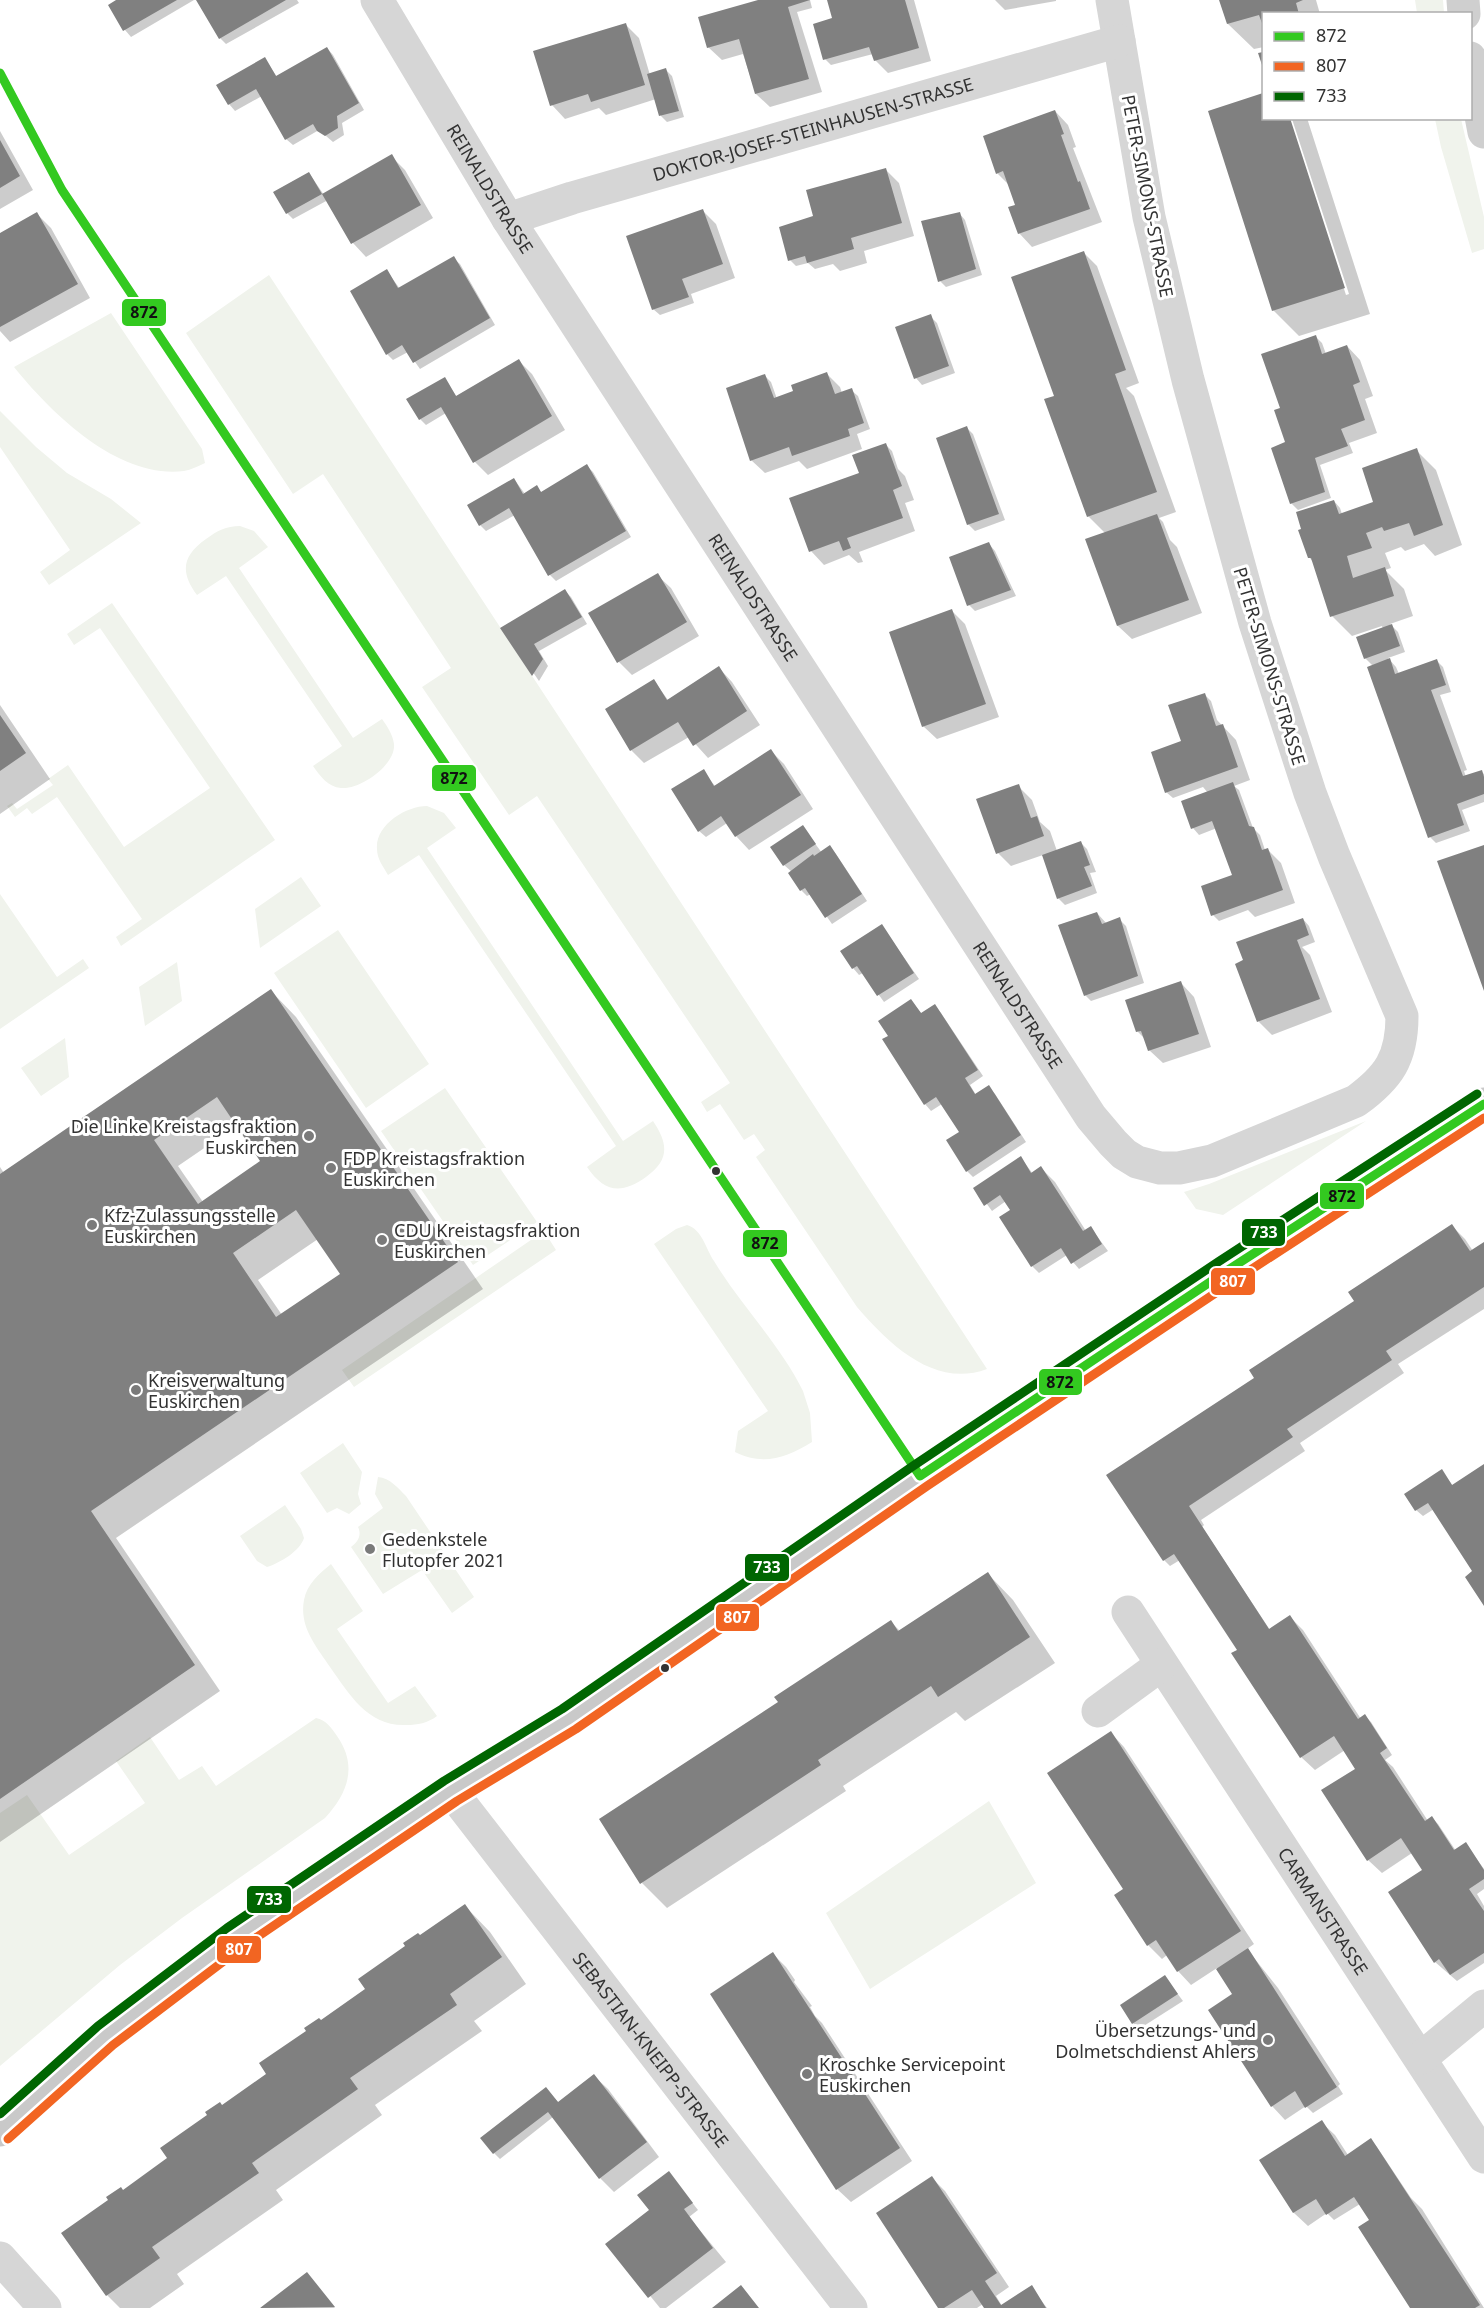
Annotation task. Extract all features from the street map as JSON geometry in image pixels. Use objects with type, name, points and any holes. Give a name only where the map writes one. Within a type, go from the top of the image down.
[{"type":"main road","points":[[1472,68],[1484,132]]},
{"type":"main road","points":[[0,2130],[105,2036],[234,1938],[451,1791],[568,1719],[920,1476],[1225,1272],[1484,1104]]},
{"type":"street","name":"REINALDSTRASSE","points":[[377,0],[508,219],[1091,1117],[1124,1154],[1137,1162],[1160,1168]]},
{"type":"street","name":"PETER-SIMONS-STRASSE","points":[[1112,0],[1149,217],[1188,380],[1255,623],[1310,793],[1334,856],[1402,1016],[1402,1034],[1395,1060],[1385,1077],[1356,1101],[1212,1161],[1179,1168],[1160,1168]]},
{"type":"street","name":"DOKTOR-JOSEF-STEINHAUSEN-STRASSE","points":[[508,219],[572,198],[1119,41]]},
{"type":"street","name":"CARMANSTRASSE","points":[[1128,1612],[1484,2157]]},
{"type":"street","points":[[1098,1711],[1161,1665]]},
{"type":"street","name":"SEBASTIAN-KNEIPP-STRASSE","points":[[451,1791],[851,2308]]},
{"type":"street","points":[[1421,2058],[1484,2006]]},
{"type":"street","points":[[0,2258],[45,2308]]},
{"type":"shaded area","points":[[1415,0],[1443,0],[1444,12],[1417,12]]},
{"type":"shaded area","points":[[1435,120],[1461,120],[1484,217],[1484,249],[1472,253]]},
{"type":"shaded area","points":[[269,275],[987,1369],[967,1374],[949,1373],[931,1368],[898,1348],[857,1307],[756,1157],[765,1150],[754,1134],[744,1140],[720,1104],[707,1112],[701,1102],[730,1083],[537,796],[509,815],[422,687],[451,668],[323,474],[293,494],[186,333]]},
{"type":"shaded area","points":[[111,313],[202,449],[205,463],[184,471],[159,471],[135,465],[111,454],[88,440],[67,423],[14,367]]},
{"type":"shaded area","points":[[0,411],[36,447],[67,473],[111,499],[141,523],[49,585],[40,572],[70,550],[0,447]]},
{"type":"shaded area","points":[[240,526],[254,531],[268,547],[239,568],[353,738],[382,719],[391,734],[394,744],[389,760],[375,775],[358,785],[349,788],[332,786],[313,766],[342,746],[226,576],[197,595],[188,579],[186,565],[188,558],[198,545],[222,529]]},
{"type":"shaded area","points":[[112,603],[275,840],[121,946],[116,937],[142,919],[57,797],[32,814],[27,808],[15,817],[7,806],[12,803],[17,809],[53,785],[48,779],[68,765],[124,847],[210,788],[100,628],[74,645],[67,634]]},
{"type":"shaded area","points":[[427,806],[444,813],[456,828],[427,848],[623,1141],[653,1121],[662,1137],[663,1158],[654,1171],[637,1183],[621,1188],[607,1186],[600,1182],[587,1167],[616,1146],[419,855],[388,875],[382,865],[377,853],[378,840],[386,825],[401,813]]},
{"type":"shaded area","points":[[301,877],[321,906],[260,948],[255,909]]},
{"type":"shaded area","points":[[0,894],[57,977],[83,959],[89,968],[0,1029]]},
{"type":"shaded area","points":[[338,930],[429,1064],[366,1108],[274,973]]},
{"type":"shaded area","points":[[177,962],[182,1001],[145,1026],[139,987]]},
{"type":"shaded area","points":[[65,1038],[69,1077],[41,1096],[21,1068]]},
{"type":"shaded area","points":[[445,1088],[537,1222],[473,1265],[381,1131]]},
{"type":"shaded area","points":[[1366,1121],[1223,1215],[1196,1209],[1184,1192],[1209,1184]]},
{"type":"shaded area","points":[[687,1225],[700,1235],[725,1278],[783,1357],[803,1391],[810,1413],[812,1442],[784,1456],[755,1459],[735,1452],[738,1431],[768,1411],[654,1244],[676,1229]]},
{"type":"shaded area","points":[[544,1231],[556,1250],[354,1387],[342,1370]]},
{"type":"shaded area","points":[[343,1443],[362,1472],[358,1494],[361,1504],[349,1514],[337,1508],[327,1513],[300,1473]]},
{"type":"shaded area","points":[[378,1477],[390,1481],[406,1496],[474,1597],[452,1613],[422,1570],[383,1594],[351,1547],[359,1538],[358,1527],[383,1508],[375,1494]]},
{"type":"shaded area","points":[[285,1505],[301,1529],[304,1538],[289,1556],[267,1567],[257,1561],[240,1536]]},
{"type":"shaded area","points":[[331,1564],[363,1611],[337,1629],[388,1703],[415,1686],[437,1716],[415,1725],[381,1721],[361,1707],[353,1698],[319,1651],[306,1628],[304,1600],[311,1584]]},
{"type":"shaded area","points":[[316,1718],[328,1724],[337,1736],[347,1758],[348,1769],[348,1779],[340,1799],[325,1818],[182,1918],[120,1965],[0,2066],[0,1813],[27,1795],[69,1855],[145,1803],[116,1761],[150,1737],[179,1780],[202,1766],[216,1786]]},
{"type":"shaded area","points":[[989,1801],[1036,1883],[870,1989],[826,1913]]},
{"type":"building","points":[[116,0],[177,0],[123,31],[108,5]]},
{"type":"building","points":[[196,0],[286,0],[219,39]]},
{"type":"building","points":[[758,0],[810,0],[788,7],[809,79],[755,94],[739,39],[707,48],[698,17]]},
{"type":"building","points":[[827,0],[905,0],[919,48],[874,61],[869,47],[823,60],[813,24],[832,18]]},
{"type":"building","points":[[1219,0],[1303,0],[1296,3],[1298,12],[1262,12],[1262,23],[1259,15],[1227,24]]},
{"type":"building","points":[[626,23],[645,85],[591,102],[588,94],[550,106],[533,51]]},
{"type":"building","points":[[327,47],[359,103],[337,116],[338,128],[325,136],[317,131],[313,124],[285,140],[256,89],[228,105],[216,85],[265,57],[276,76]]},
{"type":"building","points":[[1262,52],[1262,65],[1258,53]]},
{"type":"building","points":[[666,68],[679,111],[659,116],[647,74]]},
{"type":"building","points":[[1262,93],[1262,120],[1291,120],[1345,288],[1272,311],[1208,111]]},
{"type":"building","points":[[1055,110],[1064,134],[1061,135],[1090,209],[1018,234],[1008,207],[1015,205],[1003,171],[996,174],[983,136]]},
{"type":"building","points":[[0,140],[20,176],[0,188]]},
{"type":"building","points":[[392,154],[421,205],[351,244],[322,194]]},
{"type":"building","points":[[886,168],[902,223],[851,238],[854,249],[807,263],[805,256],[788,261],[779,227],[813,216],[806,190]]},
{"type":"building","points":[[309,172],[322,194],[286,214],[273,192]]},
{"type":"building","points":[[703,209],[723,264],[682,279],[689,297],[652,310],[626,236]]},
{"type":"building","points":[[37,212],[78,284],[0,327],[0,233]]},
{"type":"building","points":[[960,212],[976,269],[938,282],[921,221]]},
{"type":"building","points":[[1084,251],[1126,370],[1115,374],[1157,492],[1087,517],[1044,399],[1054,396],[1011,277]]},
{"type":"building","points":[[454,256],[490,318],[413,363],[402,345],[386,355],[350,291],[387,269],[398,288]]},
{"type":"building","points":[[931,314],[949,366],[914,379],[895,327]]},
{"type":"building","points":[[1316,335],[1322,354],[1347,345],[1360,382],[1353,385],[1365,420],[1341,429],[1348,446],[1315,458],[1325,492],[1290,504],[1271,448],[1285,442],[1274,410],[1280,408],[1261,354]]},
{"type":"building","points":[[519,359],[552,416],[473,463],[441,407],[419,420],[406,399],[445,377],[456,396]]},
{"type":"building","points":[[827,372],[835,394],[852,388],[864,423],[848,429],[850,436],[792,456],[789,447],[750,461],[726,388],[765,374],[774,398],[793,391],[791,385]]},
{"type":"building","points":[[967,426],[999,514],[967,525],[936,438]]},
{"type":"building","points":[[886,443],[902,486],[893,490],[903,518],[847,538],[851,548],[843,551],[839,541],[809,552],[789,498],[859,473],[852,455]]},
{"type":"building","points":[[1417,448],[1443,525],[1414,536],[1409,523],[1384,531],[1382,527],[1366,533],[1372,548],[1347,556],[1353,578],[1385,567],[1394,596],[1330,617],[1311,558],[1308,558],[1298,530],[1301,529],[1296,512],[1334,500],[1339,514],[1373,502],[1362,468]]},
{"type":"building","points":[[587,464],[626,531],[548,576],[509,508],[479,526],[467,505],[514,478],[523,494],[537,485],[541,492]]},
{"type":"building","points":[[1157,514],[1189,600],[1117,626],[1085,539]]},
{"type":"building","points":[[989,542],[1011,590],[967,606],[949,557]]},
{"type":"building","points":[[658,573],[687,622],[617,663],[588,613]]},
{"type":"building","points":[[565,589],[582,617],[534,644],[543,659],[532,676],[500,628]]},
{"type":"building","points":[[952,609],[986,704],[922,727],[889,632]]},
{"type":"building","points":[[1392,624],[1400,646],[1364,659],[1356,637]]},
{"type":"building","points":[[1390,658],[1395,674],[1437,659],[1446,685],[1431,690],[1463,776],[1482,770],[1484,777],[1484,794],[1457,804],[1464,825],[1428,838],[1367,667]]},
{"type":"building","points":[[719,666],[747,711],[693,746],[678,722],[630,751],[605,709],[654,679],[667,700]]},
{"type":"building","points":[[1205,693],[1216,726],[1223,724],[1238,767],[1165,793],[1151,752],[1181,741],[1168,705]]},
{"type":"building","points":[[0,715],[26,753],[0,771]]},
{"type":"building","points":[[771,749],[801,795],[735,837],[721,816],[698,832],[671,789],[704,769],[714,786]]},
{"type":"building","points":[[1233,782],[1249,826],[1254,827],[1262,850],[1268,848],[1283,890],[1211,916],[1201,886],[1232,875],[1212,821],[1191,829],[1181,801]]},
{"type":"building","points":[[1019,784],[1031,818],[1037,816],[1044,836],[996,854],[976,799]]},
{"type":"building","points":[[803,825],[816,844],[783,866],[770,847]]},
{"type":"building","points":[[1081,841],[1090,865],[1084,867],[1092,886],[1057,899],[1042,855]]},
{"type":"building","points":[[830,845],[862,894],[825,918],[805,888],[800,891],[788,873],[813,854],[814,856]]},
{"type":"building","points":[[1484,845],[1484,991],[1437,861]]},
{"type":"building","points":[[1097,912],[1102,924],[1120,917],[1138,976],[1084,996],[1058,925]]},
{"type":"building","points":[[1303,918],[1309,935],[1297,940],[1320,999],[1257,1022],[1235,964],[1243,960],[1236,942]]},
{"type":"building","points":[[882,924],[914,973],[877,996],[857,966],[852,969],[840,951]]},
{"type":"building","points":[[1181,981],[1199,1034],[1148,1051],[1141,1031],[1136,1032],[1125,1000]]},
{"type":"building","name":"Kreisverwaltung Euskirchen","points":[[271,989],[458,1262],[91,1511],[195,1665],[0,1799],[0,1174]],"holes":[[[217,1097],[260,1161],[198,1204],[154,1140]],[[296,1210],[340,1274],[276,1317],[233,1253]]]},
{"type":"building","points":[[911,999],[921,1013],[935,1004],[978,1070],[965,1078],[975,1094],[989,1085],[1021,1135],[966,1172],[946,1140],[959,1132],[936,1097],[924,1105],[882,1039],[888,1036],[878,1021]]},
{"type":"building","points":[[1021,1156],[1031,1173],[1041,1166],[1083,1231],[1091,1226],[1102,1244],[1071,1264],[1061,1248],[1031,1267],[999,1217],[1010,1210],[1000,1195],[984,1206],[973,1188]]},
{"type":"building","points":[[1452,1224],[1470,1251],[1484,1242],[1484,1287],[1386,1351],[1392,1360],[1287,1429],[1293,1437],[1189,1506],[1269,1629],[1290,1615],[1358,1719],[1365,1714],[1387,1748],[1380,1753],[1425,1821],[1432,1816],[1454,1850],[1466,1842],[1484,1870],[1484,1879],[1469,1889],[1484,1911],[1484,1953],[1450,1975],[1439,1959],[1434,1963],[1388,1892],[1422,1870],[1401,1838],[1367,1861],[1321,1790],[1355,1769],[1334,1736],[1300,1758],[1231,1653],[1237,1650],[1174,1554],[1163,1561],[1106,1475],[1254,1378],[1249,1370],[1354,1301],[1348,1292]]},
{"type":"building","points":[[1484,1464],[1484,1606],[1465,1577],[1472,1571],[1428,1503],[1415,1511],[1404,1494],[1442,1469],[1452,1485]]},
{"type":"building","points":[[988,1572],[1030,1637],[938,1697],[931,1686],[818,1760],[821,1765],[640,1884],[599,1819],[778,1702],[774,1697],[891,1620],[898,1631]]},
{"type":"building","points":[[1111,1731],[1241,1931],[1177,1972],[1156,1940],[1147,1946],[1114,1895],[1123,1889],[1047,1773]]},
{"type":"building","points":[[465,1904],[502,1957],[450,1994],[457,2005],[350,2078],[358,2089],[252,2163],[259,2173],[152,2247],[160,2258],[106,2296],[61,2233],[108,2200],[106,2197],[121,2187],[123,2190],[167,2158],[160,2148],[207,2115],[205,2112],[220,2102],[222,2105],[266,2074],[259,2063],[306,2031],[304,2028],[319,2018],[321,2020],[365,1989],[358,1979],[405,1946],[403,1943],[418,1933],[420,1935]]},
{"type":"building","points":[[1248,1948],[1337,2087],[1305,2108],[1295,2091],[1271,2107],[1208,2010],[1232,1994],[1216,1969]]},
{"type":"building","points":[[773,1952],[900,2148],[836,2190],[710,1994]]},
{"type":"building","points":[[1165,1975],[1178,1994],[1132,2024],[1120,2005]]},
{"type":"building","points":[[594,2074],[647,2142],[599,2179],[548,2112],[493,2154],[480,2138],[546,2087],[558,2102]]},
{"type":"building","points":[[1322,2120],[1345,2156],[1371,2138],[1480,2305],[1475,2308],[1410,2308],[1358,2227],[1369,2220],[1354,2197],[1326,2215],[1316,2199],[1293,2213],[1259,2160]]},
{"type":"building","points":[[669,2171],[693,2203],[684,2209],[713,2248],[648,2298],[605,2244],[649,2210],[637,2195]]},
{"type":"building","points":[[932,2176],[997,2273],[985,2281],[1001,2305],[1032,2285],[1046,2308],[984,2308],[972,2290],[944,2308],[938,2308],[876,2213]]},
{"type":"building","points":[[307,2272],[335,2307],[260,2308]]},
{"type":"building","points":[[741,2285],[759,2308],[712,2308]]},
{"type":"transit line","name":"872","points":[[0,73],[62,190],[920,1476]]},
{"type":"transit line","name":"733","points":[[0,2114],[98,2026],[227,1928],[444,1781],[562,1709],[913,1466],[1218,1262],[1477,1094]]},
{"type":"transit line","name":"872","points":[[920,1476],[1225,1272],[1484,1104]]},
{"type":"transit line","name":"807","points":[[8,2139],[113,2045],[241,1948],[457,1801],[576,1729],[927,1486],[1232,1282],[1484,1118]]},
{"type":"place","name":"Die Linke Kreistagsfraktion Euskirchen","points":[[309,1136]]},
{"type":"place","name":"FDP Kreistagsfraktion Euskirchen","points":[[331,1168]]},
{"type":"place","name":"Kfz-Zulassungsstelle Euskirchen","points":[[92,1225]]},
{"type":"place","name":"CDU Kreistagsfraktion Euskirchen","points":[[382,1240]]},
{"type":"place","name":"Kreisverwaltung Euskirchen","points":[[136,1390]]},
{"type":"place","name":"Gedenkstele Flutopfer 2021","points":[[370,1549]]},
{"type":"place","name":"Übersetzungs- und Dolmetschdienst Ahlers","points":[[1268,2040]]},
{"type":"place","name":"Kroschke Servicepoint Euskirchen","points":[[807,2074]]}]
